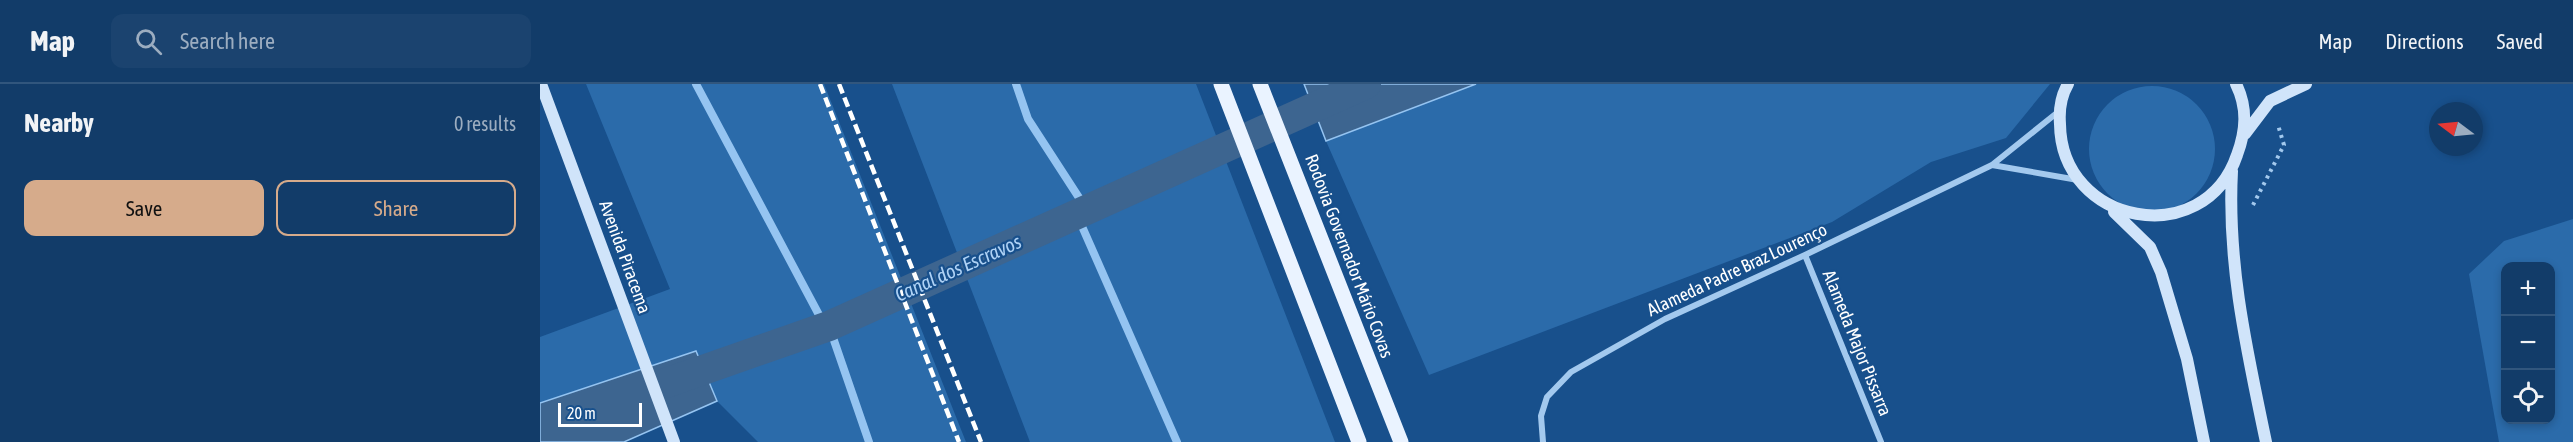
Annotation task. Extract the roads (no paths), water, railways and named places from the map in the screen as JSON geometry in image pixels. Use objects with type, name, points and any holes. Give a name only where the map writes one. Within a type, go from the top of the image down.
[{"type":"main road","points":[[1221,84],[1359,442]]},
{"type":"main road","name":"Rodovia Governador Mário Covas","points":[[1260,84],[1401,442]]},
{"type":"street","name":"Avenida Piracema","points":[[541,84],[674,442]]},
{"type":"street","points":[[2068,84],[2059,111],[2066,159],[2078,180],[2132,227],[2150,247],[2161,272],[2187,359],[2204,442]]},
{"type":"street","points":[[2236,84],[2244,112],[2244,135]]},
{"type":"street","points":[[2104,203],[2123,212],[2144,216],[2165,216],[2185,210],[2204,200],[2220,187],[2232,169],[2244,135],[2270,101],[2306,84]]},
{"type":"street","name":"Alameda Padre Braz Lourenço","points":[[1543,442],[1540,416],[1547,397],[1571,372],[1665,319],[1992,165],[2059,111]]},
{"type":"street","points":[[1992,165],[2078,180]]},
{"type":"street","points":[[2232,169],[2230,214],[2234,277],[2266,442]]},
{"type":"street","name":"Alameda Major Pissarra","points":[[1805,255],[1881,442]]},
{"type":"waterway","points":[[696,84],[826,328]]},
{"type":"waterway","points":[[1016,84],[1028,119],[1087,210]]},
{"type":"waterway","name":"Canal dos Escravos","points":[[666,383],[829,326],[1366,84]]},
{"type":"waterway","points":[[1077,215],[1177,442]]},
{"type":"waterway","points":[[829,326],[869,442]]},
{"type":"railway","points":[[820,84],[959,442]]},
{"type":"railway","points":[[839,84],[981,442]]}]
